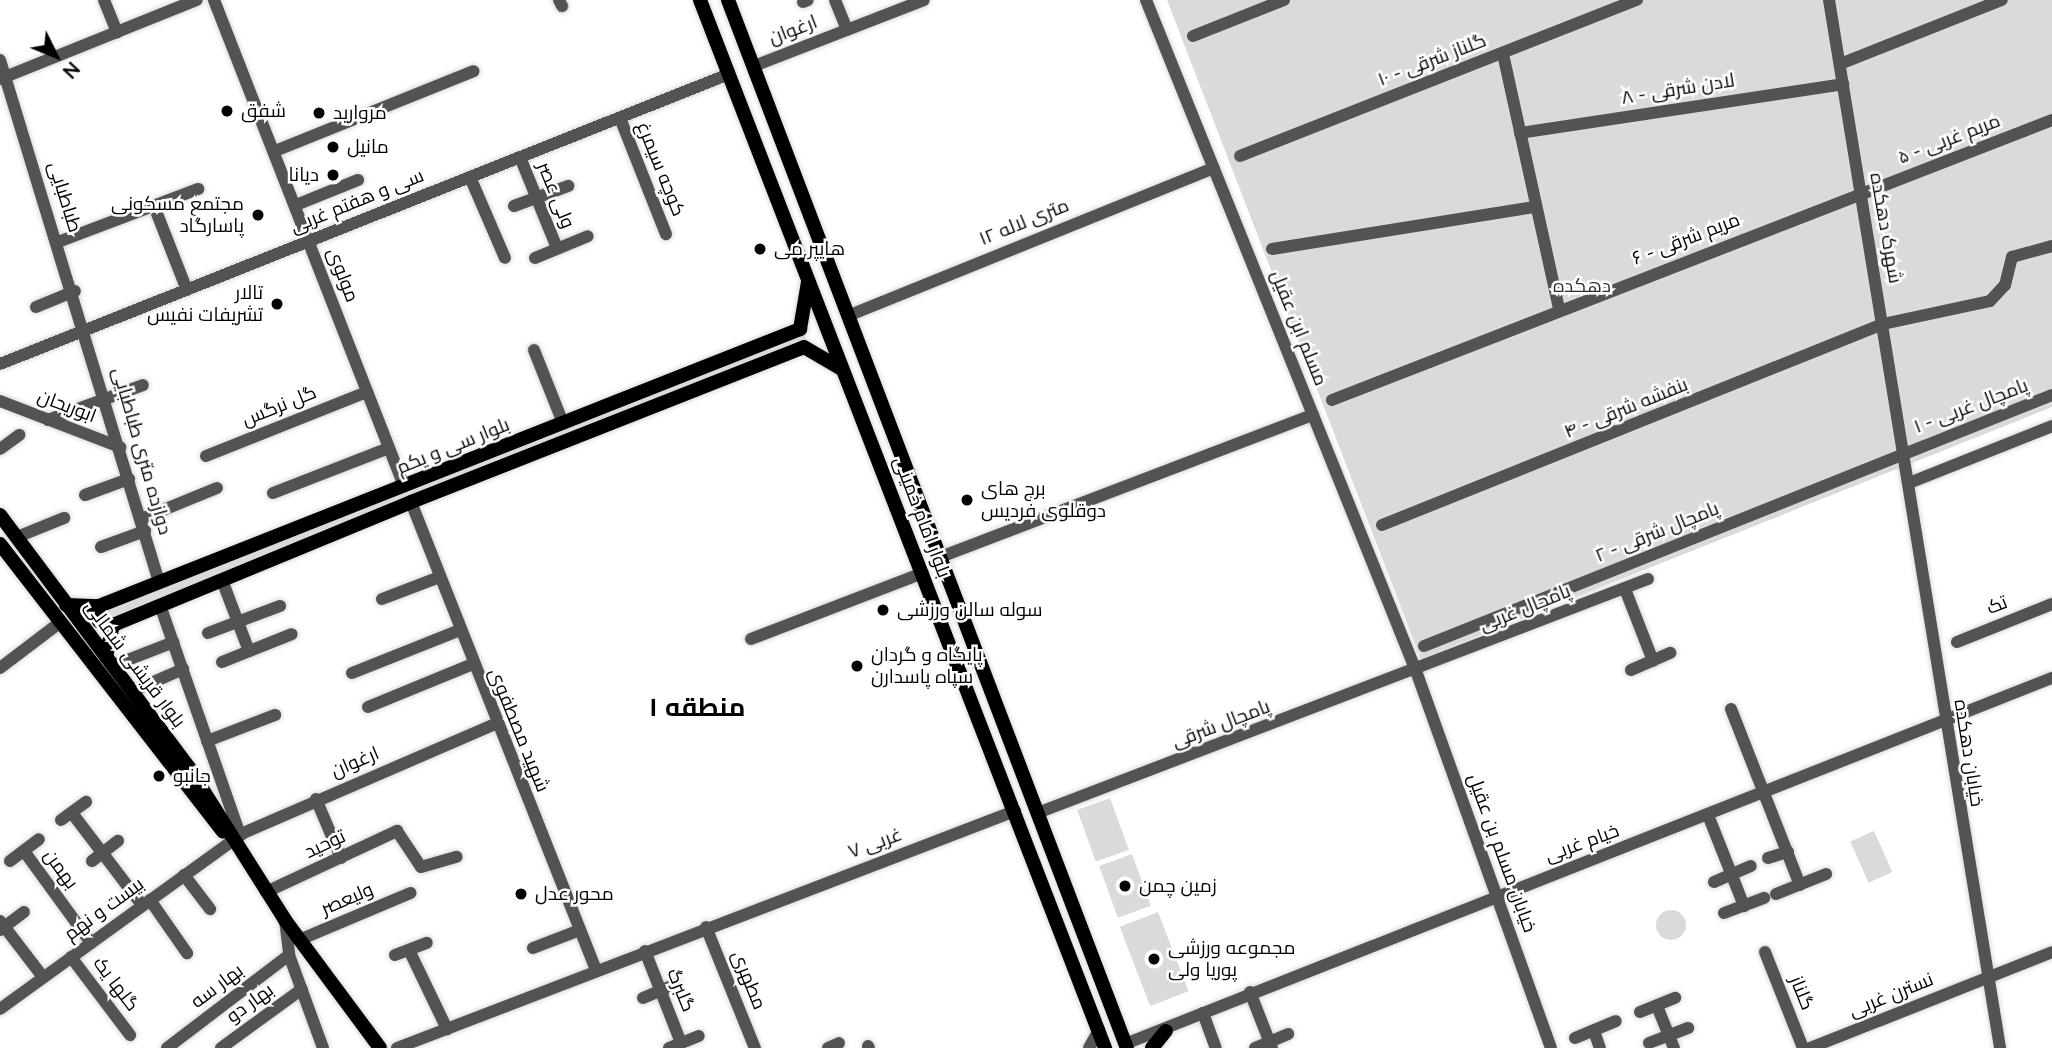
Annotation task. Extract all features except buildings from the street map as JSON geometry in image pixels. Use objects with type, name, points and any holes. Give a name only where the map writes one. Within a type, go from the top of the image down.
[{"type":"main road","name":"بلوار امام خمینی","points":[[700,0],[1105,1048]]},
{"type":"main road","name":"بلوار امام خمینی","points":[[728,0],[943,556],[1126,1046]]},
{"type":"main road","points":[[776,194],[790,194],[801,184]]},
{"type":"main road","points":[[786,218],[797,208],[811,211]]},
{"type":"main road","points":[[807,274],[800,329],[810,335],[804,347],[834,359],[845,374]]},
{"type":"main road","name":"بلوار سی و یکم","points":[[66,605],[100,606],[800,329]]},
{"type":"main road","name":"بلوار سی و یکم","points":[[113,625],[411,502],[804,347]]},
{"type":"main road","name":"بلوار قریشی شمالی","points":[[0,515],[109,662],[203,801]]},
{"type":"main road","name":"بلوار قریشی شمالی","points":[[0,544],[58,624],[235,838],[285,920],[380,1048]]},
{"type":"main road","points":[[100,606],[99,621],[113,625],[109,662]]},
{"type":"main road","points":[[1048,906],[1059,893],[1072,899]]},
{"type":"main road","points":[[1152,1048],[1166,1031]]},
{"type":"street","points":[[104,0],[117,32]]},
{"type":"street","points":[[0,60],[2,78],[197,0]]},
{"type":"street","name":"مولوی","points":[[214,0],[404,486]]},
{"type":"street","points":[[835,0],[847,30]]},
{"type":"street","name":"ارغوان","points":[[754,66],[923,0]]},
{"type":"street","name":"مسلم ابن عقیل","points":[[1146,0],[1416,671]]},
{"type":"street","points":[[1193,36],[1284,0]]},
{"type":"street","name":"گلناز شرقی - ۱۰","points":[[1240,156],[1637,0]]},
{"type":"street","name":"شهرک دهکده","points":[[1829,0],[1905,458]]},
{"type":"street","points":[[1840,64],[2002,0]]},
{"type":"street","points":[[1503,54],[1534,207],[1559,309]]},
{"type":"street","points":[[275,151],[474,71]]},
{"type":"street","name":"سی و هفتم غربی","points":[[0,364],[729,74]]},
{"type":"street","name":"طباطبایی","points":[[2,78],[87,330]]},
{"type":"street","name":"لادن شرقی - ۸","points":[[1520,133],[1843,83]]},
{"type":"street","name":"کوچه سیمرغ","points":[[620,118],[666,234]]},
{"type":"street","name":"مریم غربی - ۵","points":[[1860,194],[2052,120]]},
{"type":"street","name":"ولی عصر","points":[[520,157],[557,248]]},
{"type":"street","name":"۱۲ متری لاله","points":[[850,315],[1213,168]]},
{"type":"street","points":[[470,177],[505,258]]},
{"type":"street","points":[[296,205],[358,180]]},
{"type":"street","points":[[514,206],[568,186]]},
{"type":"street","points":[[58,242],[198,189]]},
{"type":"street","name":"مریم شرقی - ۶","points":[[1332,400],[1559,309],[1860,194]]},
{"type":"street","points":[[154,206],[187,290]]},
{"type":"street","points":[[1272,249],[1534,207]]},
{"type":"street","points":[[535,258],[588,236]]},
{"type":"street","name":"بنفشه شرقی - ۴","points":[[1382,525],[1883,324],[2000,297],[2012,257],[2052,246]]},
{"type":"street","points":[[36,307],[75,291]]},
{"type":"street","name":"دوازده متری طباطبایی","points":[[87,330],[159,582]]},
{"type":"street","points":[[534,350],[563,423]]},
{"type":"street","points":[[48,420],[143,385]]},
{"type":"street","name":"گل نرگس","points":[[206,456],[367,392]]},
{"type":"street","name":"پامچال غربی - ۱","points":[[1905,458],[2052,395]]},
{"type":"street","name":"ابوریحان","points":[[0,401],[120,447]]},
{"type":"street","points":[[943,556],[1313,415]]},
{"type":"street","points":[[1909,483],[2052,426]]},
{"type":"street","points":[[0,449],[19,435]]},
{"type":"street","points":[[273,494],[389,448]]},
{"type":"street","name":"خیابان دهکده","points":[[1905,458],[1943,720],[2000,1048]]},
{"type":"street","name":"پامچال شرقی - ۲","points":[[1424,646],[1905,458]]},
{"type":"street","points":[[85,495],[129,479]]},
{"type":"street","points":[[101,547],[217,488]]},
{"type":"street","name":"شهید مصطفوی","points":[[411,502],[495,724],[596,970]]},
{"type":"street","points":[[17,537],[64,519]]},
{"type":"street","points":[[751,639],[923,573]]},
{"type":"street","points":[[382,599],[440,577]]},
{"type":"street","name":"پامچال غربی","points":[[1416,671],[1647,579]]},
{"type":"street","points":[[222,580],[249,652]]},
{"type":"street","points":[[1625,589],[1653,661]]},
{"type":"street","name":"تک","points":[[1957,642],[2052,604]]},
{"type":"street","points":[[160,605],[223,787],[235,838]]},
{"type":"street","points":[[208,633],[280,606]]},
{"type":"street","points":[[0,668],[58,624]]},
{"type":"street","points":[[352,673],[460,630]]},
{"type":"street","points":[[222,662],[292,634]]},
{"type":"street","points":[[109,662],[174,642]]},
{"type":"street","points":[[1631,670],[1670,653]]},
{"type":"street","points":[[368,707],[473,664]]},
{"type":"street","points":[[142,687],[183,669]]},
{"type":"street","name":"پامچال شرقی","points":[[1040,812],[1416,671]]},
{"type":"street","name":"خیابان مسلم بن عقیل","points":[[1416,671],[1551,1048]]},
{"type":"street","name":"خیام غربی","points":[[1126,1046],[1166,1031],[1250,992],[1709,815],[2052,678]]},
{"type":"street","points":[[1731,709],[1800,884]]},
{"type":"street","points":[[207,741],[275,715]]},
{"type":"street","name":"ارغوان","points":[[235,838],[316,799],[495,724]]},
{"type":"street","points":[[203,801],[223,787]]},
{"type":"street","points":[[316,799],[341,858]]},
{"type":"street","points":[[86,802],[67,817],[97,857],[146,903],[187,953]]},
{"type":"street","name":"۷ غربی","points":[[706,927],[1015,811]]},
{"type":"street","points":[[1709,815],[1744,906]]},
{"type":"street","name":"توحید","points":[[266,892],[400,831],[421,867],[457,857]]},
{"type":"street","name":"بیست و نهم","points":[[0,1009],[235,838]]},
{"type":"street","points":[[10,861],[39,839]]},
{"type":"street","points":[[97,857],[118,841]]},
{"type":"street","name":"بهمن","points":[[24,851],[49,896],[90,943]]},
{"type":"street","points":[[1768,858],[1788,852]]},
{"type":"street","points":[[1714,882],[1751,866]]},
{"type":"street","points":[[1724,913],[1826,874]]},
{"type":"street","points":[[184,875],[210,909]]},
{"type":"street","name":"ولیعصر","points":[[299,940],[410,893]]},
{"type":"street","points":[[24,912],[1,926],[43,977]]},
{"type":"street","points":[[285,920],[289,955],[322,1044],[309,1048]]},
{"type":"street","points":[[397,1048],[706,927]]},
{"type":"street","name":"مطهری","points":[[706,927],[755,1048]]},
{"type":"street","points":[[533,948],[580,930]]},
{"type":"street","points":[[395,955],[427,943]]},
{"type":"street","points":[[409,950],[447,1029]]},
{"type":"street","name":"گلبرگ","points":[[645,951],[660,991],[675,1046]]},
{"type":"street","name":"گلناز","points":[[1765,952],[1803,1048]]},
{"type":"street","name":"نسترن غربی","points":[[1810,1048],[2052,952]]},
{"type":"street","name":"بهار سه","points":[[167,1048],[289,955]]},
{"type":"street","name":"گلها یک","points":[[71,957],[130,1035]]},
{"type":"street","points":[[643,998],[677,984]]},
{"type":"street","name":"بهار دو","points":[[221,1048],[302,989]]},
{"type":"street","points":[[1250,992],[1270,1045]]},
{"type":"street","points":[[1640,1013],[1675,998]]},
{"type":"street","points":[[1657,1006],[1671,1042]]},
{"type":"street","points":[[1203,1013],[1216,1048]]},
{"type":"street","points":[[1575,1038],[1616,1021]]},
{"type":"street","points":[[1650,1043],[1671,1042],[1688,1028]]},
{"type":"street","points":[[1089,1048],[1099,1030]]},
{"type":"street","points":[[1594,1031],[1600,1048]]},
{"type":"street","points":[[1255,1048],[1270,1045],[1288,1034]]},
{"type":"street","points":[[675,1046],[699,1036]]},
{"type":"green space","name":"دهکده","points":[[1167,0],[2052,0],[2052,407],[1421,659]]},
{"type":"green space","points":[[804,332],[806,341],[116,621],[103,618],[105,609]]},
{"type":"green space","name":"زمین چمن","points":[[1110,798],[1129,850],[1096,862],[1077,810]]},
{"type":"green space","points":[[1874,831],[1892,872],[1869,883],[1850,842]]},
{"type":"green space","name":"زمین چمن","points":[[1132,854],[1151,906],[1118,918],[1099,866]]},
{"type":"green space","points":[[1671,910],[1681,915],[1686,925],[1681,935],[1671,940],[1661,935],[1656,925],[1661,915]]},
{"type":"green space","name":"مجموعه ورزشی پوریا ولی","points":[[1158,912],[1188,991],[1150,1006],[1120,927]]},
{"type":"place","name":"شفق","points":[[227,111]]},
{"type":"place","name":"مروارید","points":[[319,113]]},
{"type":"place","name":"مانیل","points":[[333,147]]},
{"type":"place","name":"دیانا","points":[[333,175]]},
{"type":"place","name":"مجتمع مسکونی پاسارگاد","points":[[258,215]]},
{"type":"place","name":"هایپر می","points":[[760,249]]},
{"type":"place","name":"تالار تشریفات نفیس","points":[[277,304]]},
{"type":"place","name":"برج های دوقلوی فردیس","points":[[967,500]]},
{"type":"place","name":"سوله سالن ورزشی","points":[[883,610]]},
{"type":"place","name":"پایگاه و گردان سپاه پاسدارن","points":[[857,666]]},
{"type":"place","name":"جانبو","points":[[159,776]]},
{"type":"place","name":"زمین چمن","points":[[1125,886]]},
{"type":"place","name":"محور عدل","points":[[521,894]]},
{"type":"place","name":"مجموعه ورزشی پوریا ولی","points":[[1154,959]]},
{"type":"district","name":"منطقه ۱","points":[[697,707]]}]
